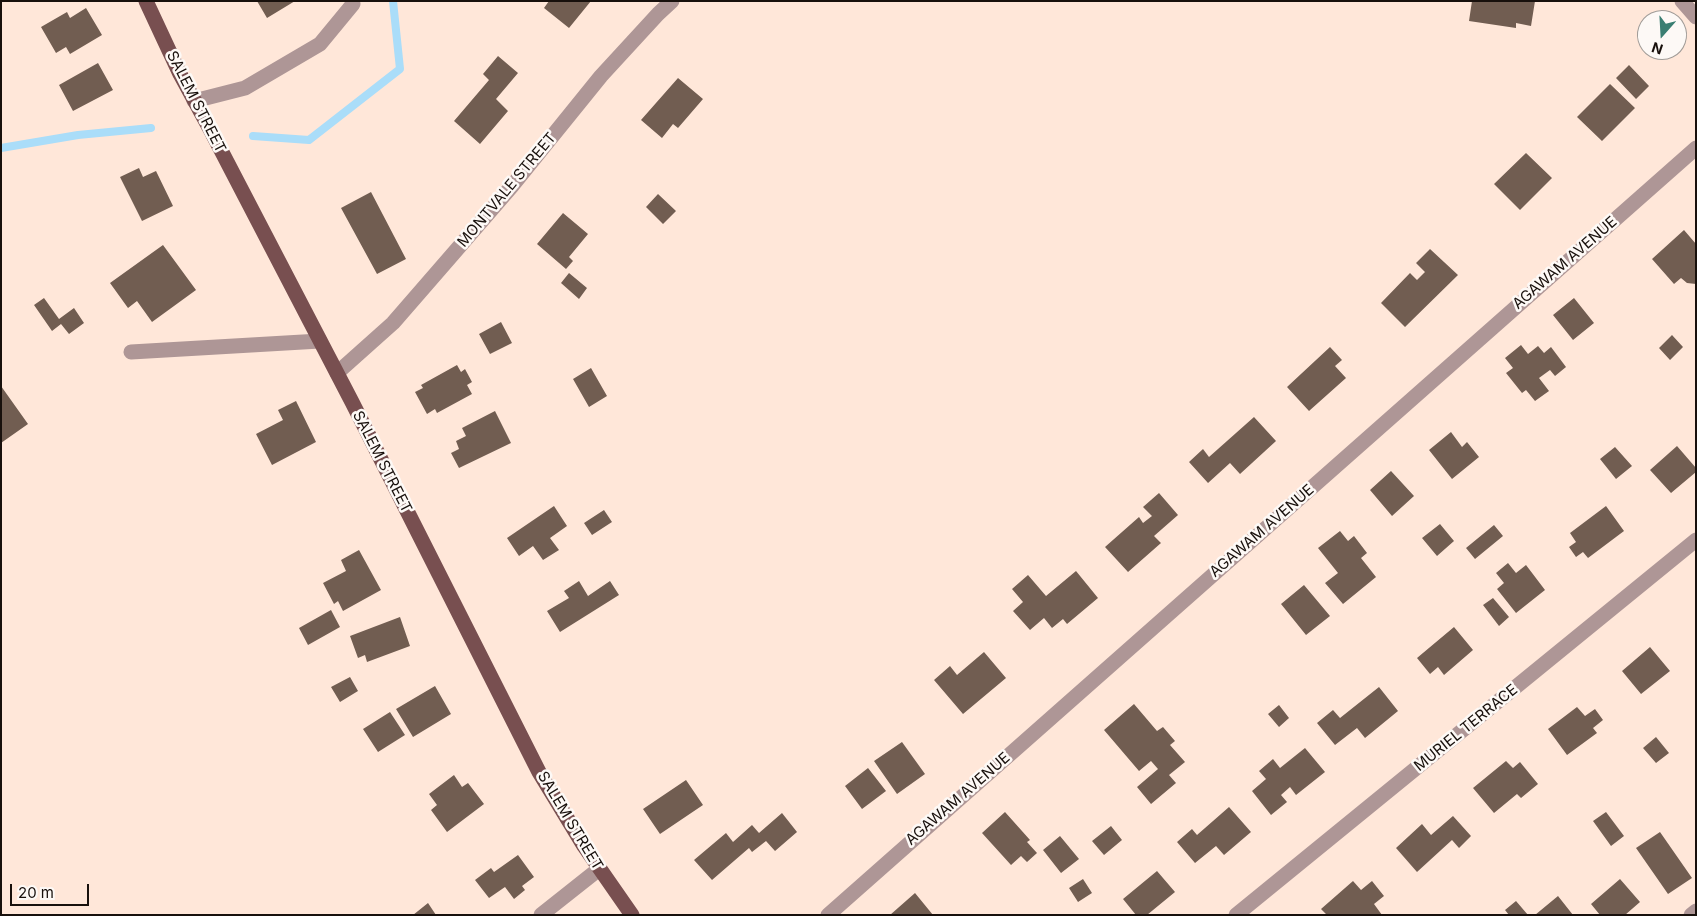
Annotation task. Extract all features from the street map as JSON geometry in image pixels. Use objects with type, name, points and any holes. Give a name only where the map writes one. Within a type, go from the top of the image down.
[{"type":"main road","name":"SALEM STREET","points":[[146,1],[180,74],[337,374],[539,772],[584,846],[632,915]]},
{"type":"street","name":"MONTVALE STREET","points":[[337,374],[393,323],[512,186],[601,76],[672,1]]},
{"type":"street","points":[[1682,1],[1696,17]]},
{"type":"street","points":[[194,101],[245,88],[320,44],[353,4]]},
{"type":"street","name":"AGAWAM AVENUE","points":[[828,915],[1696,148]]},
{"type":"street","points":[[131,352],[320,341]]},
{"type":"street","name":"MURIEL TERRACE","points":[[1236,915],[1696,540]]},
{"type":"street","points":[[541,915],[599,869]]},
{"type":"street","points":[[1690,915],[1696,911]]},
{"type":"building","points":[[257,1],[295,1],[267,18]]},
{"type":"building","points":[[549,1],[591,1],[569,28],[544,8]]},
{"type":"building","points":[[1472,1],[1535,1],[1531,26],[1516,23],[1516,28],[1469,21]]},
{"type":"building","points":[[86,8],[102,35],[70,54],[66,47],[56,53],[41,27],[67,12],[70,18]]},
{"type":"building","points":[[498,56],[518,73],[496,99],[508,111],[480,144],[454,121],[489,80],[483,74]]},
{"type":"building","points":[[98,63],[113,90],[73,111],[59,85]]},
{"type":"building","points":[[1629,65],[1649,86],[1636,99],[1616,78]]},
{"type":"building","points":[[678,78],[703,99],[678,128],[673,124],[662,138],[641,120]]},
{"type":"building","points":[[1610,84],[1635,108],[1602,141],[1577,117]]},
{"type":"building","points":[[1526,153],[1552,178],[1520,210],[1494,184]]},
{"type":"building","points":[[139,168],[143,177],[156,171],[173,206],[142,221],[120,177]]},
{"type":"building","points":[[371,192],[406,259],[377,274],[341,208]]},
{"type":"building","points":[[658,194],[676,211],[663,224],[646,207]]},
{"type":"building","points":[[563,213],[588,234],[569,257],[573,261],[566,269],[537,244]]},
{"type":"building","points":[[1684,230],[1696,244],[1696,284],[1687,283],[1681,278],[1674,284],[1652,259]]},
{"type":"building","points":[[163,245],[196,290],[152,322],[137,301],[128,308],[110,283]]},
{"type":"building","points":[[1430,249],[1458,275],[1405,327],[1381,303],[1410,273],[1417,280],[1425,272],[1416,263]]},
{"type":"building","points":[[569,273],[587,288],[579,299],[561,283]]},
{"type":"building","points":[[44,298],[59,319],[74,308],[84,323],[69,334],[61,324],[52,331],[34,305]]},
{"type":"building","points":[[1574,298],[1594,323],[1573,340],[1553,315]]},
{"type":"building","points":[[501,322],[512,343],[490,354],[479,334]]},
{"type":"building","points":[[1672,335],[1683,347],[1670,360],[1659,348]]},
{"type":"building","points":[[1521,345],[1528,354],[1538,346],[1544,353],[1551,347],[1566,367],[1555,376],[1550,370],[1539,378],[1549,391],[1535,401],[1526,390],[1522,393],[1506,373],[1513,368],[1505,358]]},
{"type":"building","points":[[1330,347],[1342,360],[1335,366],[1346,378],[1309,411],[1287,387]]},
{"type":"building","points":[[457,365],[461,372],[465,369],[472,382],[467,385],[472,394],[437,413],[435,409],[427,414],[415,392],[423,388],[421,385]]},
{"type":"building","points":[[591,368],[607,396],[589,407],[573,379]]},
{"type":"building","points":[[1,386],[28,424],[1,443]]},
{"type":"building","points":[[296,401],[316,442],[272,465],[256,434],[283,420],[278,410]]},
{"type":"building","points":[[495,411],[511,443],[459,468],[451,453],[459,449],[456,441],[466,436],[462,428]]},
{"type":"building","points":[[1254,417],[1276,441],[1240,474],[1230,463],[1208,483],[1189,462],[1203,449],[1209,457]]},
{"type":"building","points":[[1451,432],[1462,447],[1467,442],[1479,457],[1452,479],[1429,450]]},
{"type":"building","points":[[1677,446],[1696,468],[1696,472],[1671,493],[1650,470]]},
{"type":"building","points":[[1615,447],[1632,466],[1616,479],[1600,459]]},
{"type":"building","points":[[1391,471],[1414,496],[1392,516],[1370,490]]},
{"type":"building","points":[[1159,493],[1178,515],[1154,536],[1161,543],[1128,572],[1105,547],[1139,517],[1143,523],[1152,516],[1143,507]]},
{"type":"building","points":[[554,506],[567,526],[550,538],[559,550],[543,560],[533,546],[519,556],[507,538]]},
{"type":"building","points":[[1606,506],[1624,531],[1588,558],[1583,552],[1576,557],[1569,547],[1576,542],[1570,533]]},
{"type":"building","points":[[604,510],[612,522],[592,535],[584,523]]},
{"type":"building","points":[[1440,524],[1454,541],[1437,556],[1422,538]]},
{"type":"building","points":[[1494,525],[1503,536],[1475,559],[1466,548]]},
{"type":"building","points":[[1340,531],[1348,541],[1354,536],[1367,553],[1361,558],[1376,577],[1343,604],[1325,583],[1338,573],[1318,548]]},
{"type":"building","points":[[359,550],[381,590],[343,611],[338,601],[334,604],[323,583],[346,571],[341,560]]},
{"type":"building","points":[[1508,563],[1516,573],[1526,565],[1545,590],[1516,613],[1497,589],[1504,583],[1496,573]]},
{"type":"building","points":[[1076,571],[1098,598],[1067,624],[1063,619],[1052,628],[1044,618],[1030,630],[1013,611],[1023,602],[1012,589],[1028,575],[1046,596]]},
{"type":"building","points":[[579,581],[588,596],[610,581],[619,595],[560,632],[547,611],[569,598],[564,591]]},
{"type":"building","points":[[1304,585],[1330,616],[1306,635],[1281,604]]},
{"type":"building","points":[[1493,598],[1509,617],[1499,626],[1483,605]]},
{"type":"building","points":[[331,610],[340,627],[308,645],[299,628]]},
{"type":"building","points":[[400,617],[410,646],[367,662],[365,655],[358,658],[350,636]]},
{"type":"building","points":[[1454,627],[1473,650],[1444,675],[1438,667],[1430,674],[1417,658]]},
{"type":"building","points":[[1650,647],[1670,671],[1641,694],[1622,671]]},
{"type":"building","points":[[984,652],[1006,678],[963,714],[934,680],[950,666],[957,675]]},
{"type":"building","points":[[350,677],[358,691],[340,702],[331,687]]},
{"type":"building","points":[[435,686],[451,714],[413,737],[396,709]]},
{"type":"building","points":[[1379,687],[1398,711],[1365,738],[1357,728],[1335,745],[1317,723],[1333,710],[1340,718]]},
{"type":"building","points":[[1134,704],[1157,731],[1163,727],[1175,741],[1170,745],[1185,762],[1169,775],[1176,783],[1151,804],[1137,787],[1158,769],[1151,761],[1139,771],[1104,730]]},
{"type":"building","points":[[1279,705],[1289,718],[1279,727],[1268,714]]},
{"type":"building","points":[[1577,707],[1585,716],[1595,709],[1603,720],[1593,728],[1597,733],[1567,755],[1548,729]]},
{"type":"building","points":[[390,712],[405,735],[378,752],[363,729]]},
{"type":"building","points":[[1656,737],[1669,753],[1656,763],[1643,748]]},
{"type":"building","points":[[902,742],[925,774],[897,794],[874,761]]},
{"type":"building","points":[[1305,748],[1325,772],[1296,795],[1290,787],[1281,795],[1287,802],[1271,815],[1252,791],[1266,779],[1259,771],[1273,759],[1280,768]]},
{"type":"building","points":[[1506,761],[1513,768],[1520,762],[1538,784],[1521,798],[1517,794],[1494,813],[1473,788]]},
{"type":"building","points":[[868,768],[886,791],[862,809],[845,786]]},
{"type":"building","points":[[454,775],[462,787],[468,783],[484,804],[447,832],[431,810],[437,805],[429,794]]},
{"type":"building","points":[[686,780],[703,805],[660,834],[643,809]]},
{"type":"building","points":[[1229,807],[1251,832],[1224,855],[1216,846],[1195,863],[1177,842],[1192,829],[1197,835]]},
{"type":"building","points":[[1005,812],[1030,840],[1027,842],[1037,853],[1027,862],[1021,856],[1011,865],[982,833]]},
{"type":"building","points":[[1606,812],[1624,836],[1611,846],[1593,821]]},
{"type":"building","points":[[782,813],[797,832],[775,851],[766,841],[752,852],[749,848],[712,880],[694,860],[726,833],[733,842],[752,825],[759,833]]},
{"type":"building","points":[[1453,816],[1471,836],[1459,848],[1452,840],[1417,872],[1396,848],[1422,824],[1431,835]]},
{"type":"building","points":[[1111,826],[1122,840],[1104,855],[1092,841]]},
{"type":"building","points":[[1660,832],[1692,878],[1668,894],[1636,848]]},
{"type":"building","points":[[1060,836],[1079,859],[1061,873],[1043,850]]},
{"type":"building","points":[[518,855],[534,877],[522,886],[525,890],[514,899],[505,887],[489,898],[475,880],[491,868],[494,872]]},
{"type":"building","points":[[1157,871],[1175,892],[1147,915],[1136,915],[1123,899]]},
{"type":"building","points":[[1083,879],[1092,893],[1078,902],[1069,888]]},
{"type":"building","points":[[1620,879],[1640,902],[1625,915],[1600,915],[1591,904]]},
{"type":"building","points":[[1353,881],[1361,890],[1372,881],[1384,896],[1374,904],[1382,915],[1327,915],[1321,909]]},
{"type":"building","points":[[915,893],[933,915],[890,915]]},
{"type":"building","points":[[1558,896],[1573,915],[1535,915]]},
{"type":"building","points":[[1516,901],[1528,915],[1509,915],[1505,910]]},
{"type":"building","points":[[428,903],[436,915],[413,915]]},
{"type":"waterway","points":[[253,136],[309,140],[400,69],[393,1]]},
{"type":"waterway","points":[[1,148],[78,135],[151,128]]}]
